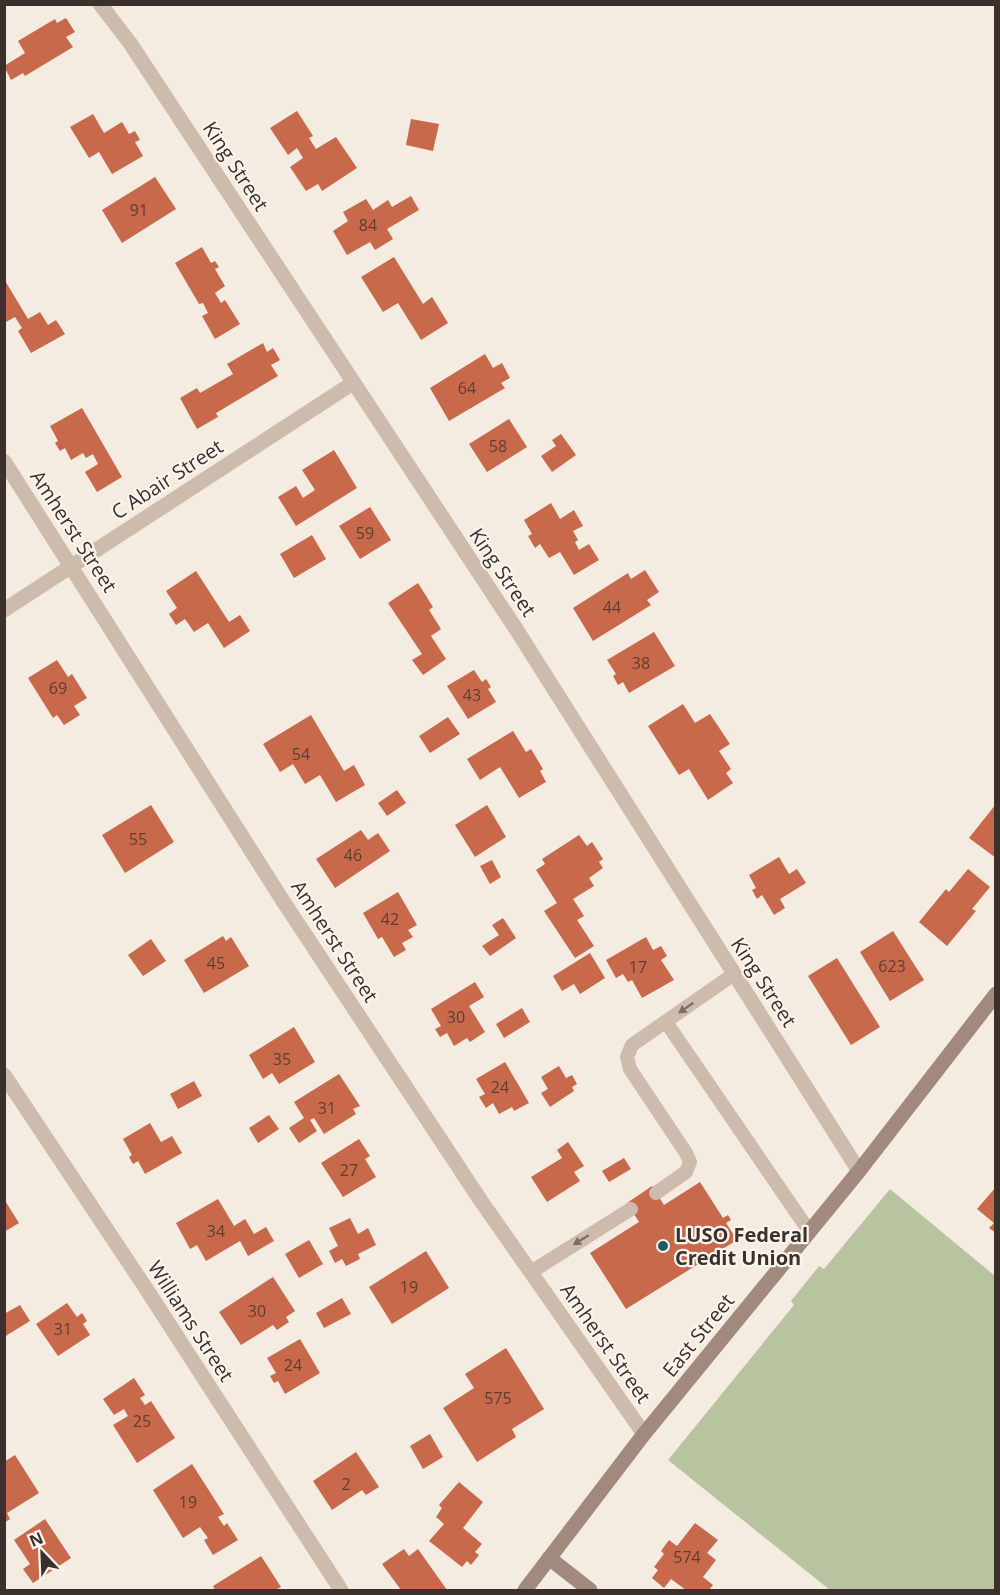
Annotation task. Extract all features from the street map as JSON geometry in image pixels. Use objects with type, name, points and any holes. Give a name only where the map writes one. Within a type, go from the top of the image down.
[{"type":"main road","name":"East Street","points":[[525,1590],[645,1434],[860,1171],[996,994]]},
{"type":"main road","points":[[549,1558],[590,1590]]},
{"type":"street","name":"King Street","points":[[100,4],[130,43],[516,629],[860,1171]]},
{"type":"street","name":"C Abair Street","points":[[4,610],[352,383]]},
{"type":"street","name":"Amherst Street","points":[[4,461],[73,566],[283,902],[481,1201],[645,1434]]},
{"type":"street","name":"Williams Street","points":[[4,1075],[341,1590]]},
{"type":"lane","points":[[656,1193],[686,1172],[690,1162],[630,1069],[627,1057],[632,1045],[734,974]]},
{"type":"lane","points":[[666,1022],[809,1231]]},
{"type":"lane","points":[[531,1272],[631,1209]]},
{"type":"green space","points":[[890,1189],[995,1276],[995,1590],[830,1590],[668,1460],[794,1305],[791,1301],[819,1266],[824,1269]]},
{"type":"building","points":[[66,18],[75,32],[66,37],[73,47],[25,76],[23,73],[11,80],[4,66],[25,53],[18,41],[55,19],[57,23]]},
{"type":"building","points":[[297,111],[313,136],[309,138],[316,149],[336,137],[357,168],[322,191],[318,184],[306,191],[290,167],[303,158],[297,148],[288,155],[270,128]]},
{"type":"building","points":[[93,114],[104,133],[122,122],[129,134],[135,131],[140,140],[135,142],[143,156],[112,174],[99,152],[89,158],[70,127]]},
{"type":"building","points":[[411,119],[439,124],[433,151],[406,145]]},
{"type":"building","points":[[155,177],[176,209],[122,243],[102,210]]},
{"type":"building","points":[[411,196],[419,210],[387,229],[393,239],[375,250],[370,242],[347,255],[333,231],[348,221],[343,212],[366,199],[373,210],[388,200],[392,207]]},
{"type":"building","points":[[202,247],[211,263],[215,261],[219,267],[215,269],[225,286],[215,293],[221,303],[225,300],[240,324],[215,339],[202,316],[208,313],[203,303],[199,304],[175,263]]},
{"type":"building","points":[[394,257],[423,304],[432,297],[448,323],[421,340],[398,303],[383,312],[361,277]]},
{"type":"building","points":[[4,279],[28,319],[40,312],[48,325],[56,320],[65,334],[31,353],[18,331],[22,328],[15,317],[4,323]]},
{"type":"building","points":[[263,343],[267,352],[273,348],[280,360],[271,365],[278,376],[216,413],[218,417],[197,429],[180,398],[197,388],[200,393],[233,374],[227,364]]},
{"type":"building","points":[[485,354],[493,368],[502,363],[510,378],[501,383],[505,388],[449,421],[430,388]]},
{"type":"building","points":[[82,408],[122,477],[97,492],[85,472],[98,464],[93,454],[86,458],[83,453],[71,460],[65,448],[60,451],[55,443],[58,441],[50,426]]},
{"type":"building","points":[[509,419],[527,447],[487,472],[469,444]]},
{"type":"building","points":[[561,434],[576,455],[552,472],[541,456],[556,446],[552,440]]},
{"type":"building","points":[[334,450],[357,488],[296,526],[278,497],[296,486],[303,498],[315,490],[302,470]]},
{"type":"building","points":[[551,503],[560,519],[574,510],[583,526],[573,531],[578,540],[575,542],[579,550],[589,544],[599,560],[574,575],[560,552],[549,558],[540,544],[535,548],[528,536],[532,534],[524,520]]},
{"type":"building","points":[[370,507],[391,540],[360,559],[339,526]]},
{"type":"building","points":[[312,535],[326,559],[294,578],[280,554]]},
{"type":"building","points":[[645,570],[659,592],[647,600],[651,605],[593,641],[573,608],[628,573],[631,579]]},
{"type":"building","points":[[196,571],[229,622],[240,615],[250,631],[224,648],[208,623],[194,632],[185,619],[176,625],[169,614],[177,608],[166,591]]},
{"type":"building","points":[[418,583],[433,607],[429,610],[441,629],[431,636],[446,659],[423,675],[412,660],[422,654],[388,603]]},
{"type":"building","points":[[654,632],[675,666],[629,693],[623,682],[618,685],[613,676],[616,674],[607,660]]},
{"type":"building","points":[[57,660],[68,677],[72,674],[87,698],[74,706],[80,715],[64,725],[57,715],[53,718],[28,678]]},
{"type":"building","points":[[474,670],[482,682],[486,679],[491,687],[488,689],[496,702],[468,719],[447,686]]},
{"type":"building","points":[[683,704],[695,723],[710,714],[730,744],[719,751],[731,769],[726,773],[733,783],[708,800],[689,769],[679,775],[648,726]]},
{"type":"building","points":[[311,715],[344,771],[354,765],[365,785],[336,802],[320,775],[305,784],[293,764],[280,772],[263,744]]},
{"type":"building","points":[[448,717],[460,734],[430,753],[419,736]]},
{"type":"building","points":[[513,731],[526,752],[531,749],[543,769],[540,771],[546,782],[519,798],[500,767],[480,780],[467,759]]},
{"type":"building","points":[[397,790],[406,803],[387,816],[378,803]]},
{"type":"building","points":[[996,804],[996,858],[969,838]]},
{"type":"building","points":[[151,805],[174,842],[125,873],[102,835]]},
{"type":"building","points":[[487,805],[506,837],[475,857],[455,825]]},
{"type":"building","points":[[361,830],[368,840],[378,833],[390,851],[335,888],[316,859]]},
{"type":"building","points":[[579,835],[587,846],[592,842],[603,859],[599,862],[603,868],[589,878],[594,886],[573,899],[584,916],[577,920],[594,946],[575,958],[544,911],[557,903],[536,870],[545,864],[542,859]]},
{"type":"building","points":[[779,857],[789,874],[797,869],[806,883],[780,899],[785,908],[774,915],[762,895],[757,899],[752,890],[756,888],[749,875]]},
{"type":"building","points":[[492,860],[501,877],[490,884],[480,866]]},
{"type":"building","points":[[968,869],[990,887],[972,909],[976,911],[947,946],[919,922],[946,889],[949,892]]},
{"type":"building","points":[[398,892],[417,925],[408,930],[413,937],[402,943],[406,950],[394,957],[382,937],[378,939],[363,913]]},
{"type":"building","points":[[503,918],[516,938],[490,956],[482,946],[499,935],[492,925]]},
{"type":"building","points":[[893,931],[924,980],[890,1001],[860,952]]},
{"type":"building","points":[[223,936],[226,941],[231,937],[249,966],[204,993],[184,960]]},
{"type":"building","points":[[646,937],[653,950],[661,946],[667,956],[661,960],[674,980],[642,998],[632,980],[628,982],[623,974],[616,978],[606,960]]},
{"type":"building","points":[[151,939],[166,961],[143,976],[128,955]]},
{"type":"building","points":[[590,953],[605,978],[580,994],[574,984],[562,991],[553,976]]},
{"type":"building","points":[[837,958],[880,1027],[851,1045],[808,976]]},
{"type":"building","points":[[475,982],[484,997],[469,1006],[485,1032],[470,1042],[467,1038],[454,1046],[447,1033],[440,1037],[435,1029],[441,1026],[431,1009]]},
{"type":"building","points":[[522,1008],[530,1022],[504,1038],[496,1024]]},
{"type":"building","points":[[294,1027],[315,1062],[279,1084],[272,1073],[263,1079],[249,1055]]},
{"type":"building","points":[[505,1062],[529,1103],[514,1111],[512,1107],[499,1114],[493,1103],[486,1108],[479,1097],[485,1094],[476,1079]]},
{"type":"building","points":[[559,1066],[566,1078],[572,1075],[577,1084],[572,1087],[574,1091],[550,1107],[541,1093],[548,1089],[541,1077]]},
{"type":"building","points":[[339,1074],[360,1106],[353,1109],[356,1114],[324,1134],[314,1118],[310,1120],[317,1131],[299,1143],[289,1128],[304,1118],[294,1102]]},
{"type":"building","points":[[194,1081],[202,1096],[178,1109],[170,1094]]},
{"type":"building","points":[[269,1115],[279,1129],[258,1143],[249,1128]]},
{"type":"building","points":[[150,1123],[161,1142],[172,1136],[182,1153],[145,1174],[138,1161],[133,1164],[129,1157],[132,1155],[123,1139]]},
{"type":"building","points":[[359,1139],[370,1156],[365,1159],[376,1177],[343,1197],[321,1163]]},
{"type":"building","points":[[568,1142],[584,1166],[574,1172],[580,1181],[547,1202],[531,1177],[562,1158],[557,1150]]},
{"type":"building","points":[[624,1158],[631,1169],[609,1182],[602,1171]]},
{"type":"building","name":"LUSO Federal Credit Union","points":[[700,1182],[723,1218],[728,1215],[731,1220],[726,1223],[737,1240],[626,1309],[590,1253],[639,1222],[627,1203],[652,1186],[664,1205]]},
{"type":"building","points":[[996,1187],[996,1233],[989,1228],[994,1223],[977,1209]]},
{"type":"building","points":[[4,1199],[19,1223],[4,1232]]},
{"type":"building","points":[[218,1199],[234,1226],[245,1219],[254,1234],[266,1227],[274,1241],[248,1256],[240,1241],[206,1261],[197,1245],[190,1249],[176,1223]]},
{"type":"building","points":[[350,1218],[358,1234],[368,1228],[376,1245],[358,1254],[360,1259],[346,1266],[342,1259],[335,1263],[329,1251],[338,1246],[329,1228]]},
{"type":"building","points":[[309,1240],[323,1264],[299,1278],[285,1254]]},
{"type":"building","points":[[426,1251],[449,1288],[392,1324],[369,1287]]},
{"type":"building","points":[[273,1277],[295,1311],[286,1317],[289,1322],[277,1330],[273,1325],[241,1345],[219,1312]]},
{"type":"building","points":[[342,1298],[351,1314],[324,1328],[316,1313]]},
{"type":"building","points":[[67,1303],[77,1317],[82,1313],[87,1321],[83,1324],[90,1335],[58,1356],[36,1324]]},
{"type":"building","points":[[20,1305],[30,1321],[4,1337],[4,1314]]},
{"type":"building","points":[[300,1339],[320,1373],[285,1394],[278,1381],[274,1383],[270,1376],[276,1373],[267,1358]]},
{"type":"building","points":[[506,1348],[544,1409],[512,1429],[516,1437],[477,1462],[443,1408],[474,1388],[465,1374]]},
{"type":"building","points":[[134,1378],[145,1395],[140,1398],[145,1405],[151,1401],[175,1438],[137,1463],[113,1425],[128,1416],[124,1409],[114,1415],[103,1399]]},
{"type":"building","points":[[430,1434],[443,1457],[423,1469],[410,1446]]},
{"type":"building","points":[[356,1452],[379,1487],[366,1495],[362,1490],[332,1510],[313,1481]]},
{"type":"building","points":[[15,1455],[39,1493],[7,1513],[10,1519],[4,1523],[4,1462]]},
{"type":"building","points":[[192,1464],[224,1514],[218,1517],[224,1526],[227,1523],[238,1540],[213,1555],[204,1540],[208,1538],[200,1527],[183,1538],[153,1490]]},
{"type":"building","points":[[459,1482],[483,1502],[463,1528],[482,1544],[475,1552],[479,1555],[471,1565],[467,1561],[462,1567],[429,1541],[444,1524],[436,1517],[442,1508],[439,1505]]},
{"type":"building","points":[[45,1519],[71,1558],[33,1583],[23,1569],[30,1564],[14,1540]]},
{"type":"building","points":[[695,1523],[718,1540],[707,1553],[716,1560],[703,1577],[713,1585],[709,1590],[686,1590],[671,1579],[664,1588],[652,1578],[658,1570],[654,1567],[664,1554],[661,1551],[669,1540],[677,1546]]},
{"type":"building","points":[[404,1549],[409,1556],[418,1549],[447,1590],[401,1590],[382,1564]]},
{"type":"building","points":[[261,1556],[281,1587],[275,1590],[215,1590],[213,1586]]},
{"type":"place","name":"LUSO Federal Credit Union","points":[[663,1246]]}]
